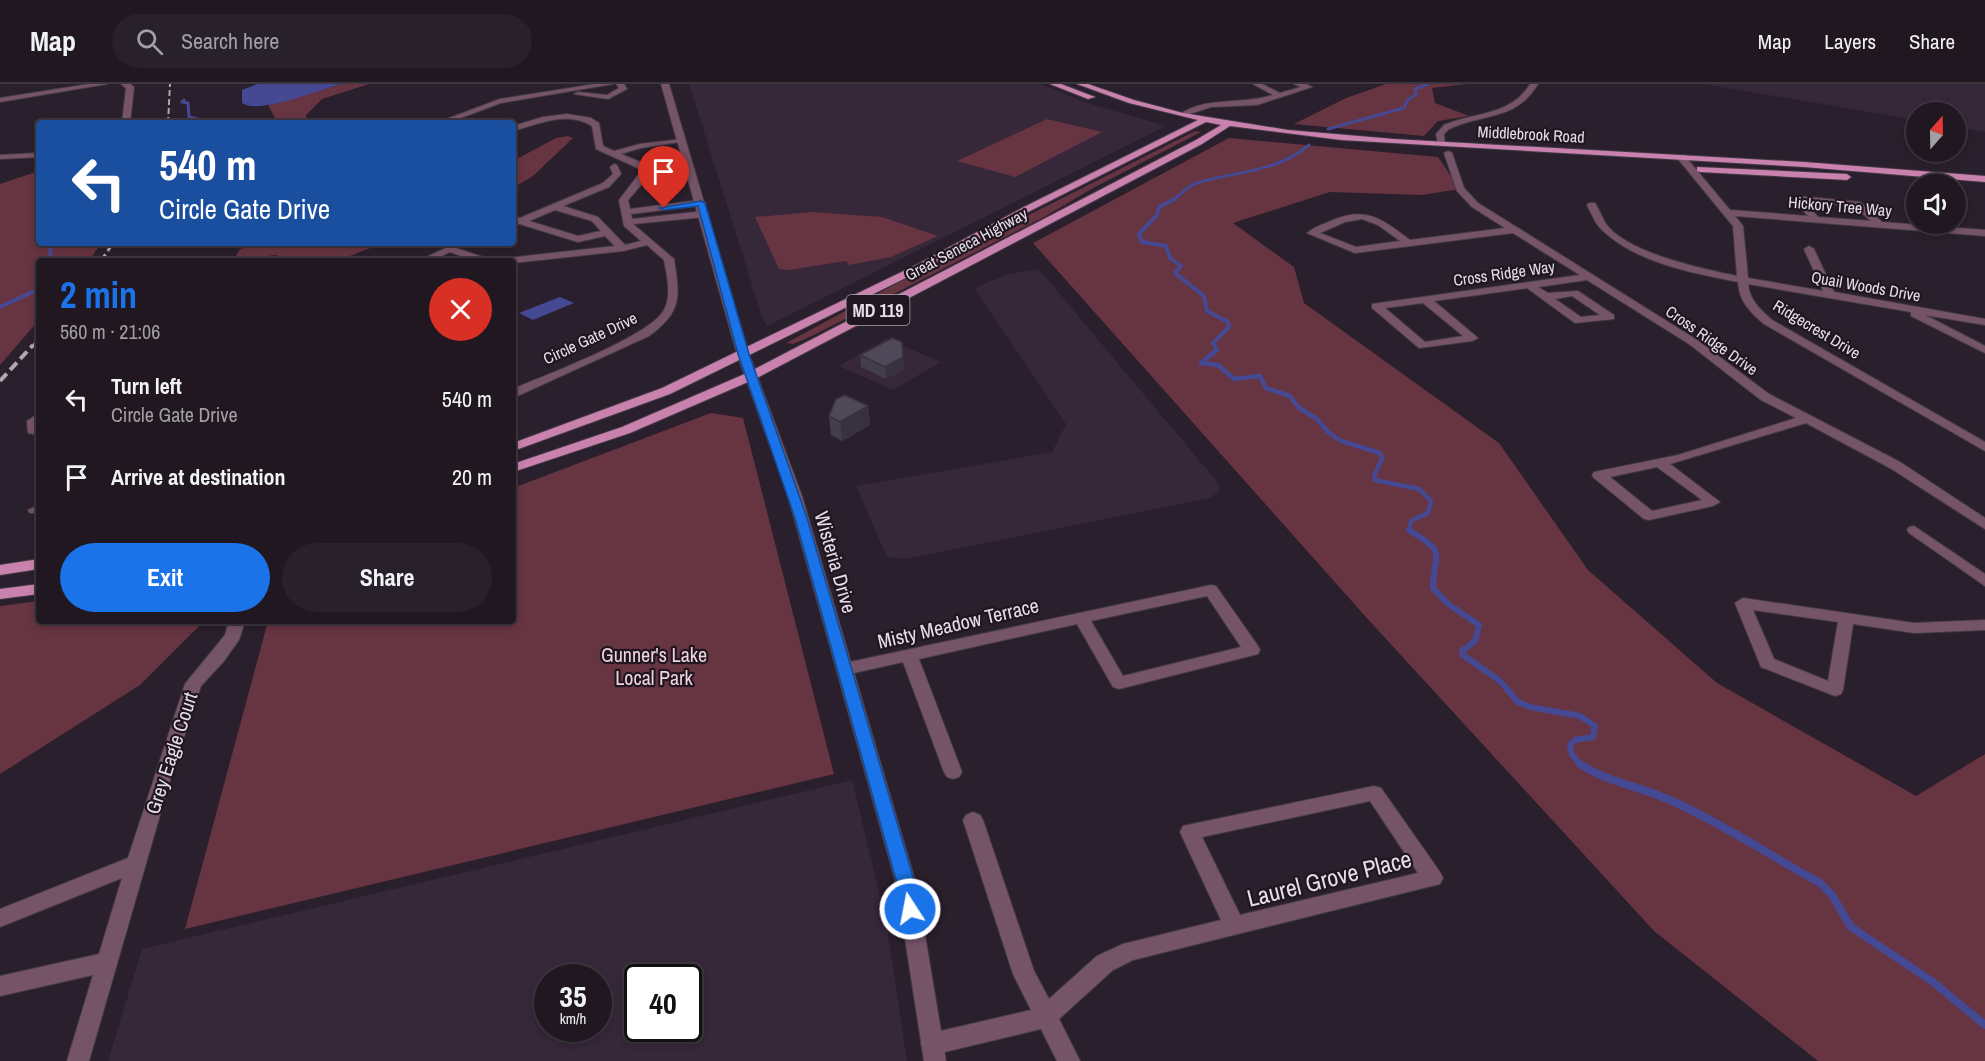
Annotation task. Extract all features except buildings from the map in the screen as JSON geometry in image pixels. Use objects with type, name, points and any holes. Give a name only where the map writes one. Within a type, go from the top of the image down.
[{"type":"main road","name":"Middlebrook Road","points":[[1054,84],[1104,102],[1197,124],[1226,126],[1322,143],[1445,148],[1906,181]]},
{"type":"main road","name":"Middlebrook Road","points":[[1081,84],[1107,95],[1226,126]]},
{"type":"main road","name":"Great Seneca Highway","points":[[516,446],[666,391],[1206,119]]},
{"type":"main road","name":"Great Seneca Highway","points":[[516,467],[626,430],[751,376],[1226,126]]},
{"type":"main road","name":"Middlebrook Road","points":[[1445,148],[1608,163]]},
{"type":"main road","name":"Middlebrook Road","points":[[1682,164],[1794,163],[1985,179]]},
{"type":"main road","points":[[1966,186],[1985,188]]},
{"type":"main road","points":[[0,570],[36,564]]},
{"type":"main road","points":[[0,594],[36,589]]},
{"type":"street","points":[[0,100],[103,84]]},
{"type":"street","points":[[125,84],[130,87],[125,109],[126,120]]},
{"type":"street","points":[[448,120],[487,105],[609,84]]},
{"type":"street","points":[[608,98],[623,89],[620,84]]},
{"type":"street","name":"Wisteria Drive","points":[[665,84],[703,208],[743,354],[795,496],[907,887],[934,1053]]},
{"type":"street","points":[[1257,84],[1280,96]]},
{"type":"street","points":[[1184,114],[1210,105],[1257,103],[1308,87],[1298,84]]},
{"type":"street","points":[[1445,148],[1440,134],[1449,124],[1500,113],[1530,94],[1534,84]]},
{"type":"street","points":[[560,92],[618,99]]},
{"type":"street","points":[[516,128],[540,120],[585,119],[596,124],[599,147],[636,163],[646,170],[623,200],[628,217],[703,208]]},
{"type":"street","points":[[614,154],[640,146],[682,141]]},
{"type":"street","name":"Cross Ridge Drive","points":[[1445,148],[1460,189],[1475,205],[1693,342],[1765,397],[1895,465],[1939,492],[1985,525]]},
{"type":"street","points":[[0,157],[36,155]]},
{"type":"street","name":"Ridgecrest Drive","points":[[1682,164],[1728,213],[1737,226],[1744,295],[1755,310],[1768,322],[1985,447]]},
{"type":"street","points":[[517,220],[555,207],[606,185],[617,174],[614,167]]},
{"type":"street","points":[[606,185],[634,186]]},
{"type":"street","points":[[1815,219],[1797,200],[1857,204],[1879,224]]},
{"type":"street","name":"Quail Woods Drive","points":[[1592,205],[1594,215],[1600,224],[1630,246],[1682,266],[1741,279],[1985,322]]},
{"type":"street","points":[[555,207],[595,219],[623,248]]},
{"type":"street","name":"Hickory Tree Way","points":[[1728,213],[1985,234]]},
{"type":"street","points":[[1408,243],[1377,219],[1352,216],[1312,233],[1355,250],[1514,230]]},
{"type":"street","name":"Circle Gate Drive","points":[[516,393],[645,334],[660,324],[674,303],[675,291],[669,259],[635,232],[628,217]]},
{"type":"street","points":[[517,220],[578,238],[607,233]]},
{"type":"street","points":[[516,260],[623,248],[649,242]]},
{"type":"street","points":[[430,258],[450,249],[476,258]]},
{"type":"street","points":[[1809,249],[1830,295]]},
{"type":"street","name":"Cross Ridge Way","points":[[1425,299],[1472,338],[1424,346],[1376,306],[1425,299],[1588,277]]},
{"type":"street","points":[[1529,285],[1545,297],[1579,321],[1610,317],[1574,293],[1545,297]]},
{"type":"street","points":[[1902,307],[1985,350]]},
{"type":"street","points":[[36,419],[33,421],[32,430],[36,431]]},
{"type":"street","points":[[1659,462],[1713,502],[1648,516],[1599,475],[1659,462],[1807,419]]},
{"type":"street","points":[[1914,530],[1985,581]]},
{"type":"street","name":"Misty Meadow Terrace","points":[[845,669],[1081,617],[1211,590],[1252,650],[1119,683],[1081,617]]},
{"type":"street","points":[[1846,619],[1835,690],[1767,663],[1743,603],[1818,616],[1846,619],[1914,628],[1985,625]]},
{"type":"street","name":"Grey Eagle Court","points":[[78,1061],[193,684],[218,657],[233,636],[236,624]]},
{"type":"street","points":[[909,656],[953,772]]},
{"type":"street","name":"Laurel Grove Place","points":[[934,1053],[1045,1017],[1105,963],[1130,951],[1235,927],[1434,878],[1374,793],[1190,832],[1235,927]]},
{"type":"street","points":[[973,820],[1023,974],[1069,1061]]},
{"type":"street","points":[[0,918],[137,863]]},
{"type":"street","points":[[0,986],[107,962]]},
{"type":"shaded area","points":[[257,84],[342,84],[276,104],[251,106],[242,103],[242,90]]},
{"type":"shaded area","points":[[689,84],[1041,84],[1084,102],[1166,126],[767,326],[763,320]]},
{"type":"shaded area","points":[[1703,84],[1985,84],[1985,132],[1966,129],[1966,102],[1906,102],[1906,118]]},
{"type":"shaded area","points":[[1039,269],[1219,484],[1220,491],[1210,498],[905,559],[887,557],[856,486],[1052,452],[1066,424],[974,288],[1009,274]]},
{"type":"shaded area","points":[[560,297],[574,303],[533,320],[519,313]]},
{"type":"shaded area","points":[[886,339],[941,362],[893,390],[839,366]]},
{"type":"shaded area","points":[[852,780],[886,920],[907,1061],[108,1061],[142,949]]},
{"type":"green space","points":[[342,84],[369,84],[322,99],[306,115],[307,120],[269,120],[275,118],[268,105]]},
{"type":"green space","points":[[1386,84],[1467,84],[1432,88],[1435,103],[1469,116],[1438,121],[1424,136],[1294,124],[1346,98]]},
{"type":"green space","points":[[1047,119],[1102,132],[1015,177],[957,161]]},
{"type":"green space","points":[[1195,131],[1201,132],[1095,187],[1044,217],[812,336],[793,344],[786,343],[944,258]]},
{"type":"green space","points":[[568,136],[573,138],[533,176],[516,186],[516,159],[556,138]]},
{"type":"green space","points":[[1229,138],[1438,157],[1460,189],[1422,195],[1330,192],[1233,223],[1294,267],[1304,303],[1499,443],[1588,570],[1717,683],[1916,796],[1985,754],[1985,1061],[1818,1061],[1654,931],[1365,616],[1033,243]]},
{"type":"green space","points":[[36,172],[36,246],[99,246],[91,258],[36,258],[36,323],[0,365],[0,184]]},
{"type":"green space","points":[[812,212],[882,217],[938,236],[891,257],[849,265],[846,261],[789,270],[779,269],[755,217]]},
{"type":"green space","points":[[249,246],[375,246],[345,258],[282,258],[275,255],[235,258],[240,249]]},
{"type":"green space","name":"Gunner's Lake Local Park","points":[[711,413],[743,418],[834,774],[185,929],[267,624],[516,624],[516,487]]},
{"type":"green space","points":[[36,601],[36,624],[201,624],[140,685],[0,774],[0,606]]},
{"type":"waterway","points":[[1328,129],[1404,108],[1407,101],[1416,94],[1415,89],[1428,84]]},
{"type":"waterway","points":[[184,100],[182,102],[188,103],[189,117],[198,119],[196,120]]},
{"type":"waterway","points":[[1172,200],[1194,184],[1269,166],[1283,161],[1309,145]]},
{"type":"waterway","points":[[1175,199],[1159,207],[1157,215],[1139,234],[1142,242],[1166,246],[1170,258],[1181,266],[1175,273],[1204,296],[1207,311],[1228,322],[1229,327],[1213,343],[1214,345]]},
{"type":"waterway","points":[[50,258],[51,246]]},
{"type":"waterway","points":[[0,307],[36,290]]},
{"type":"waterway","points":[[1214,345],[1217,350],[1201,363],[1218,365],[1234,379],[1260,376],[1266,388],[1290,396],[1298,407],[1317,419],[1328,432],[1341,441],[1380,453],[1382,459],[1374,476],[1375,480],[1419,489],[1431,501],[1428,513],[1411,521],[1409,530]]},
{"type":"waterway","points":[[1409,530],[1434,549],[1436,559],[1433,588],[1448,604],[1479,625],[1475,641],[1462,651],[1463,655],[1500,681],[1518,702],[1530,707],[1580,716],[1595,726],[1593,737],[1575,740],[1570,745],[1572,755],[1580,764]]},
{"type":"waterway","points":[[1580,764],[1602,776],[1662,797],[1693,811],[1820,883],[1832,895],[1851,927],[1933,982],[1985,1025]]},
{"type":"railway","points":[[168,120],[170,84]]},
{"type":"railway","points":[[103,258],[111,246]]},
{"type":"railway","points":[[32,347],[36,342]]},
{"type":"railway","points":[[0,381],[33,345]]},
{"type":"route","points":[[664,208],[701,203],[743,354],[795,496],[907,887],[910,909]]}]
